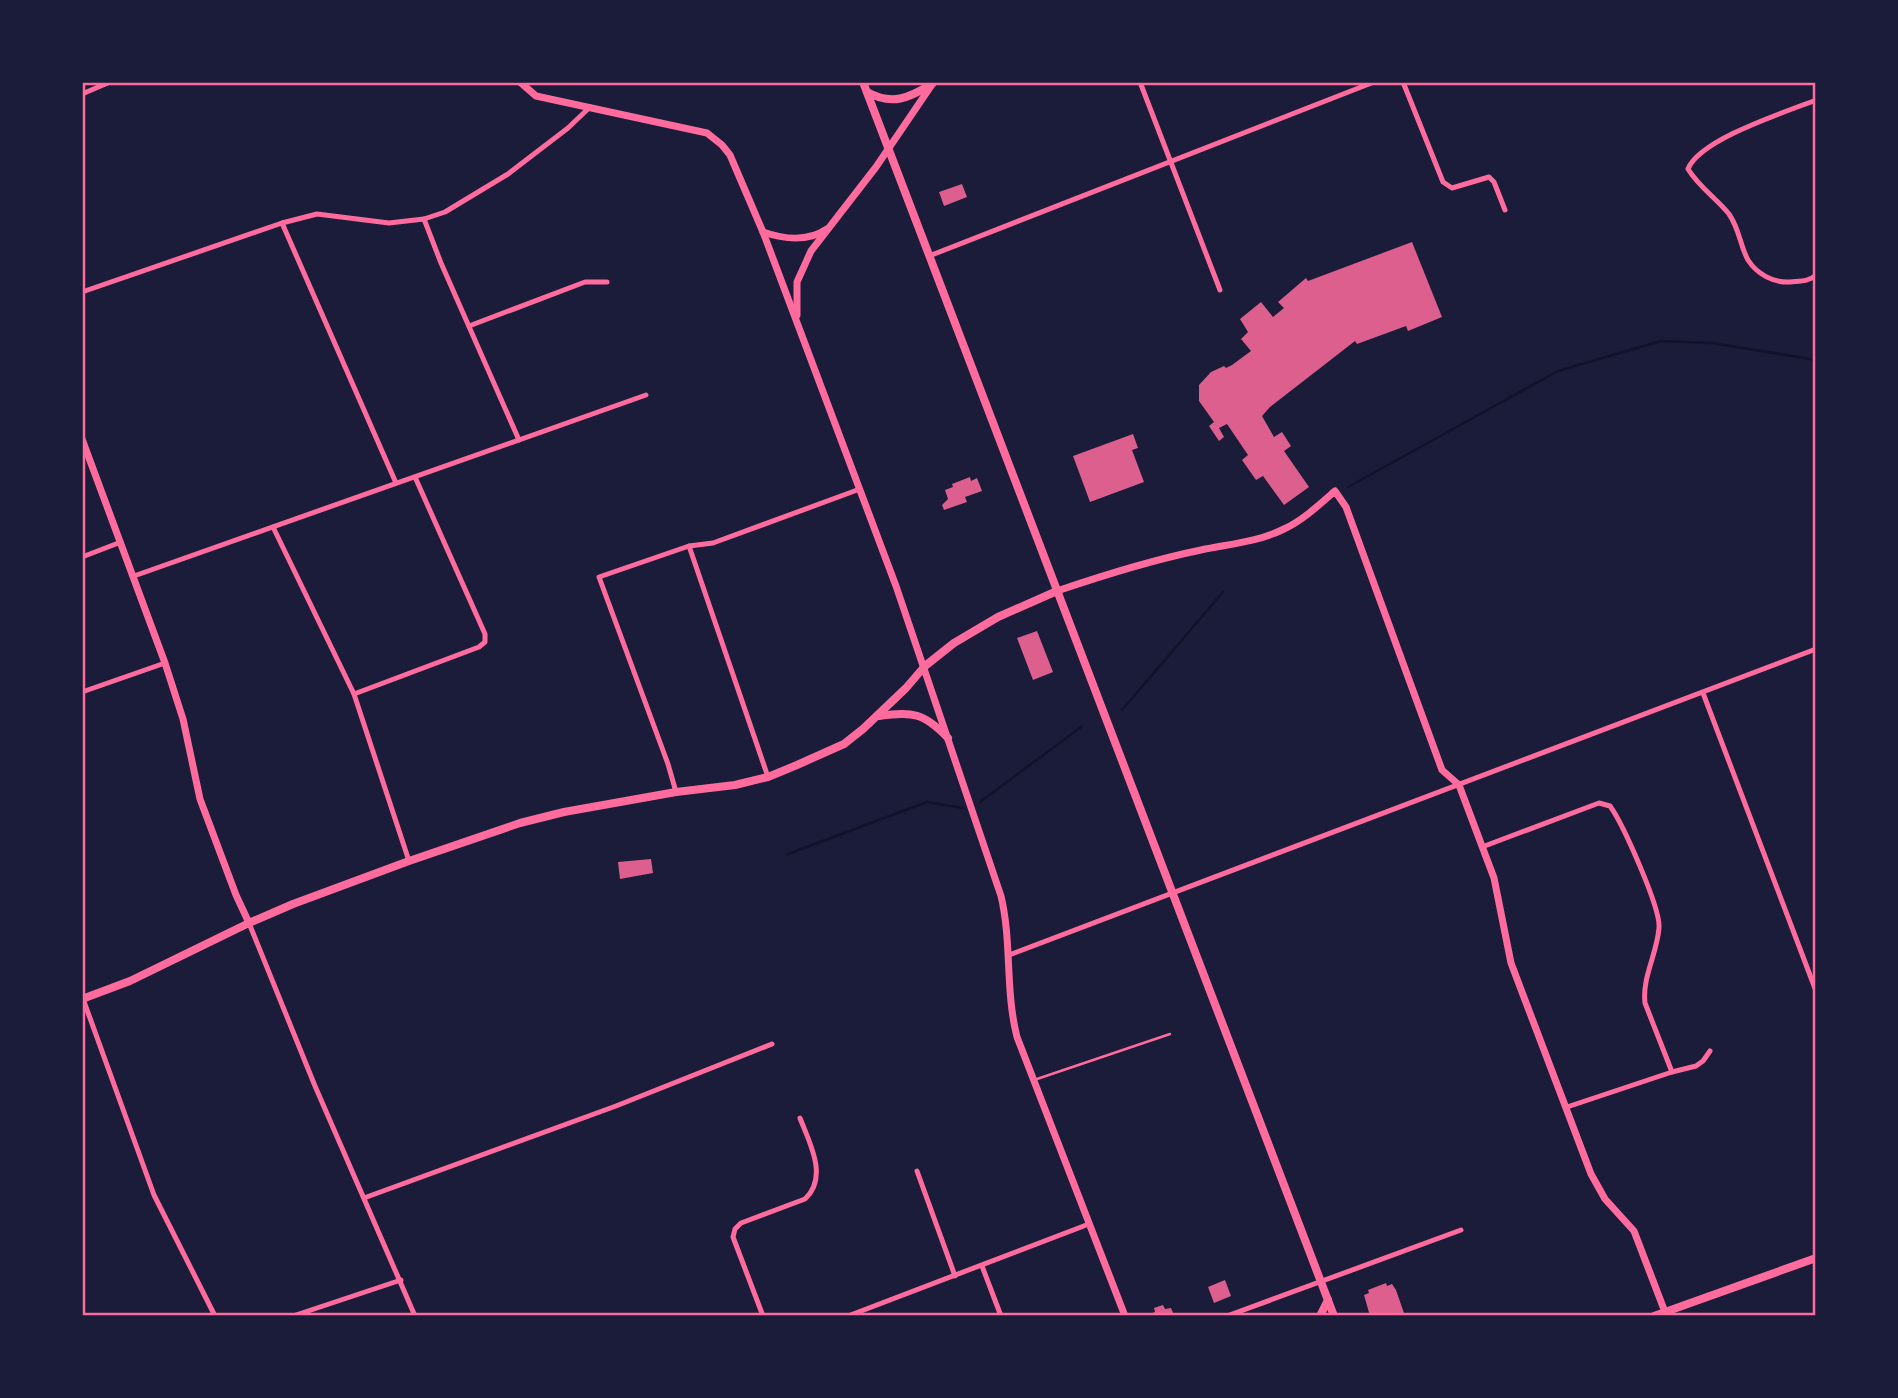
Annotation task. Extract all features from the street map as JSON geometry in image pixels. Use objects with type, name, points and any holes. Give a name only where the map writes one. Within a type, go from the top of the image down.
[{"type":"main road","points":[[863,82],[885,153],[929,256],[1334,1316]]},
{"type":"main road","points":[[866,92],[879,99],[892,101],[906,99],[932,83]]},
{"type":"main road","points":[[83,998],[130,981],[249,923],[409,861],[520,823],[564,812],[676,792],[735,785],[768,777],[844,744],[879,716],[925,666],[954,643],[998,617],[1057,591]]},
{"type":"main road","points":[[879,716],[919,714],[948,738]]},
{"type":"main road","points":[[1654,1316],[1816,1258]]},
{"type":"main road","points":[[1320,1316],[1328,1300]]},
{"type":"street","points":[[82,94],[110,82]]},
{"type":"street","points":[[520,82],[536,96],[707,133],[730,155],[763,232],[925,666],[1001,896],[1007,921],[1011,1011],[1017,1037],[1125,1316]]},
{"type":"street","points":[[1140,82],[1220,290]]},
{"type":"street","points":[[929,256],[1374,82]]},
{"type":"street","points":[[1403,82],[1443,182],[1452,188],[1489,177],[1494,182],[1505,210]]},
{"type":"street","points":[[797,322],[797,282],[811,251],[885,153],[932,83]]},
{"type":"street","points":[[1816,100],[1729,135],[1704,150],[1690,163],[1688,169],[1695,180],[1727,212],[1737,227],[1748,260],[1769,280],[1793,282],[1811,280],[1816,275]]},
{"type":"street","points":[[82,292],[282,223],[317,214],[390,223],[424,219],[462,204],[508,174],[568,128],[590,107]]},
{"type":"street","points":[[424,219],[519,440]]},
{"type":"street","points":[[282,223],[396,483]]},
{"type":"street","points":[[763,232],[779,238],[795,238],[820,233],[830,226]]},
{"type":"street","points":[[469,326],[585,282],[607,282]]},
{"type":"street","points":[[134,576],[646,395]]},
{"type":"street","points":[[82,439],[165,663],[183,719],[200,799],[236,895],[415,1316]]},
{"type":"street","points":[[354,694],[479,648],[485,642],[485,634],[415,477]]},
{"type":"street","points":[[676,792],[599,577],[689,546],[713,543],[860,489]]},
{"type":"street","points":[[1057,591],[1118,570],[1261,538],[1284,529],[1335,491],[1346,507],[1442,770],[1459,785],[1499,895],[1511,963],[1598,1190],[1634,1231],[1665,1312]]},
{"type":"street","points":[[273,527],[354,694],[409,861]]},
{"type":"street","points":[[82,557],[121,542]]},
{"type":"street","points":[[689,546],[768,777]]},
{"type":"street","points":[[1009,955],[1816,649]]},
{"type":"street","points":[[82,692],[165,663]]},
{"type":"street","points":[[1703,693],[1816,991]]},
{"type":"street","points":[[1482,848],[1599,803],[1610,806],[1644,880],[1660,924],[1644,995],[1672,1072]]},
{"type":"street","points":[[1807,968],[1816,964]]},
{"type":"street","points":[[83,998],[155,1195],[215,1316]]},
{"type":"street","points":[[365,1198],[616,1106],[772,1044]]},
{"type":"street","points":[[1567,1108],[1696,1066],[1710,1051]]},
{"type":"street","points":[[763,1316],[733,1237],[735,1229],[741,1223],[805,1199],[809,1195],[817,1162],[800,1118]]},
{"type":"street","points":[[917,1171],[956,1276]]},
{"type":"street","points":[[848,1316],[1089,1224]]},
{"type":"street","points":[[1227,1316],[1461,1230]]},
{"type":"street","points":[[982,1266],[1001,1316]]},
{"type":"street","points":[[293,1316],[401,1280]]},
{"type":"lane","points":[[1034,1080],[1170,1034]]},
{"type":"building","points":[[962,184],[967,197],[944,206],[939,192]]},
{"type":"building","points":[[1412,242],[1442,317],[1408,331],[1406,326],[1357,344],[1355,341],[1262,416],[1274,437],[1282,432],[1291,446],[1284,451],[1309,487],[1284,505],[1263,476],[1256,480],[1242,460],[1248,455],[1227,424],[1219,428],[1224,437],[1219,441],[1209,426],[1214,422],[1199,401],[1199,385],[1211,372],[1232,365],[1251,351],[1241,339],[1248,332],[1240,319],[1261,302],[1273,317],[1284,308],[1278,302],[1306,278],[1308,281]]},
{"type":"building","points":[[1133,434],[1138,448],[1132,450],[1144,482],[1090,502],[1073,456]]},
{"type":"building","points":[[970,477],[971,481],[977,478],[982,491],[965,497],[967,502],[944,510],[942,505],[948,499],[945,490]]},
{"type":"building","points":[[1037,631],[1053,672],[1033,680],[1017,638]]},
{"type":"building","points":[[651,859],[653,873],[620,879],[618,862]]},
{"type":"building","points":[[1225,1280],[1231,1296],[1214,1303],[1208,1287]]},
{"type":"building","points":[[1386,1283],[1387,1286],[1392,1284],[1396,1290],[1405,1316],[1370,1316],[1364,1295],[1369,1293],[1368,1290]]},
{"type":"building","points":[[1163,1305],[1165,1309],[1171,1308],[1174,1315],[1146,1316],[1155,1312],[1154,1308]]},
{"type":"waterway","points":[[1348,487],[1558,371],[1661,341],[1712,343],[1816,360]]},
{"type":"waterway","points":[[1122,710],[1223,592]]},
{"type":"waterway","points":[[980,802],[1081,727]]},
{"type":"waterway","points":[[788,854],[927,802],[963,808]]}]
